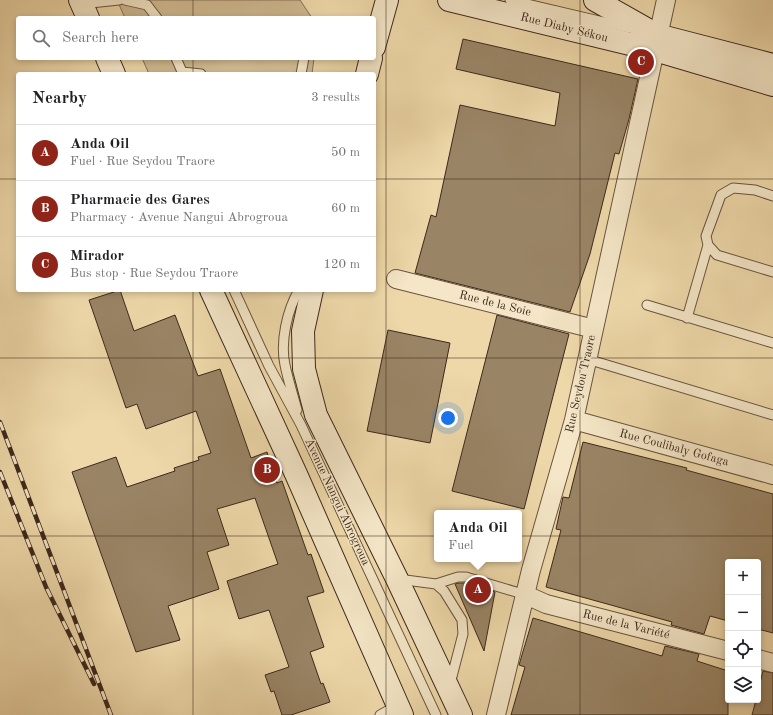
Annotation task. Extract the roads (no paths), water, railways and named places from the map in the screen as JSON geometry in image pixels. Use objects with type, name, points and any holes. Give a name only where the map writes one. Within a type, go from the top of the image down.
[{"type":"street","points":[[376,39],[387,0]]},
{"type":"street","name":"Rue Diaby Sékou","points":[[449,0],[656,42]]},
{"type":"street","points":[[595,0],[656,42],[773,85]]},
{"type":"street","name":"Rue Seydou Traore","points":[[496,715],[526,596],[574,420],[666,0]]},
{"type":"street","points":[[656,42],[773,65]]},
{"type":"street","points":[[108,60],[113,72]]},
{"type":"street","points":[[368,72],[370,60]]},
{"type":"street","name":"Rue de la Soie","points":[[396,278],[594,329]]},
{"type":"street","points":[[211,292],[296,474],[393,712]]},
{"type":"street","points":[[309,420],[304,369],[303,331],[312,292]]},
{"type":"street","name":"Avenue Nangui Abrogroua","points":[[309,420],[397,579],[462,715]]},
{"type":"street","name":"Rue Coulibaly Gofaga","points":[[574,420],[773,475]]},
{"type":"street","name":"Rue de la Variété","points":[[526,596],[546,604],[725,650]]},
{"type":"street","points":[[761,660],[773,663]]},
{"type":"lane","points":[[83,7],[119,0]]},
{"type":"lane","points":[[125,0],[147,5],[156,16]]},
{"type":"lane","points":[[510,0],[656,42]]},
{"type":"lane","points":[[177,60],[183,72]]},
{"type":"lane","points":[[301,72],[304,60]]},
{"type":"lane","points":[[773,196],[755,190],[734,188],[721,195],[706,236],[708,244],[717,255],[773,272]]},
{"type":"lane","points":[[687,318],[708,244]]},
{"type":"lane","name":"Avenue Nangui Abrogroua","points":[[235,292],[269,366],[309,420],[436,715]]},
{"type":"lane","points":[[298,292],[292,302],[285,334],[284,363],[309,420]]},
{"type":"lane","points":[[646,305],[773,343]]},
{"type":"lane","points":[[587,359],[773,415]]},
{"type":"lane","points":[[397,579],[436,584],[458,577],[466,577],[526,596]]},
{"type":"lane","points":[[436,584],[444,591],[464,625],[449,687]]},
{"type":"railway","points":[[0,422],[111,715]]},
{"type":"railway","points":[[0,472],[46,587],[94,684]]},
{"type":"place","name":"Mirador","points":[[641,62]]},
{"type":"place","name":"Pharmacie des Gares","points":[[267,470]]},
{"type":"place","name":"Anda Oil","points":[[478,590]]}]
